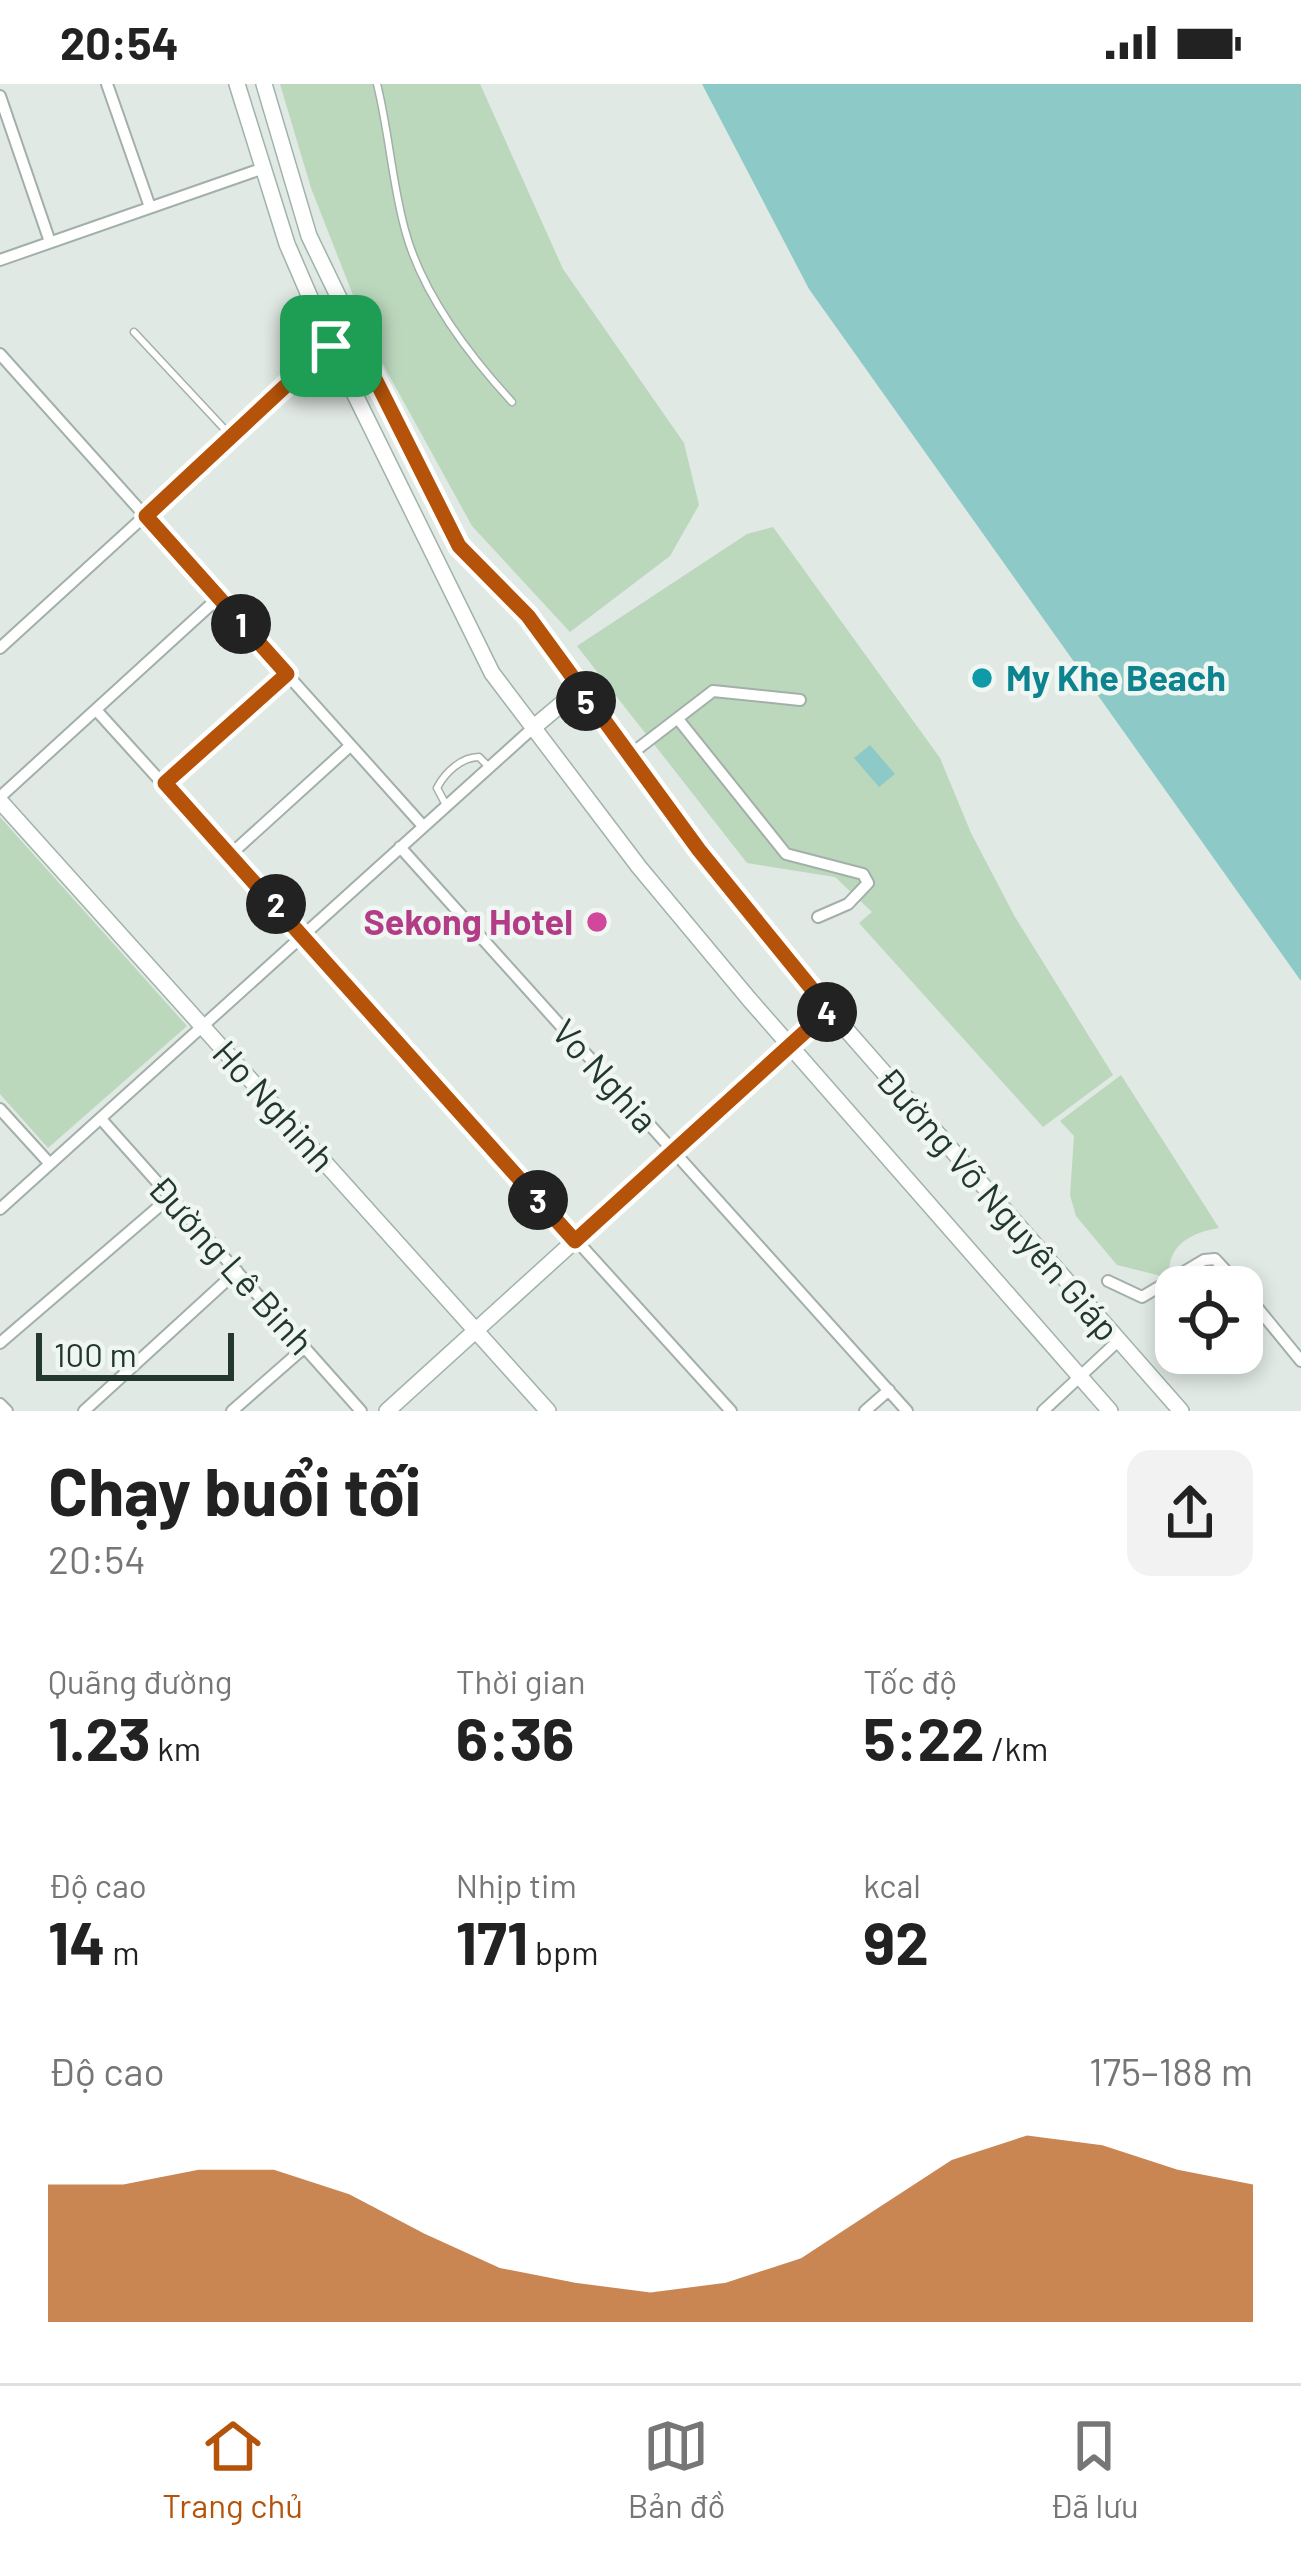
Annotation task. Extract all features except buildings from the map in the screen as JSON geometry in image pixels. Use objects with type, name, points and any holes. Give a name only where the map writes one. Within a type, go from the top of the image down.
[{"type":"main road","name":"Đường Võ Nguyên Giáp","points":[[237,84],[262,169],[331,346],[492,673],[639,867],[1109,1411]]},
{"type":"main road","name":"Đường Võ Nguyên Giáp","points":[[264,84],[309,236],[459,546],[504,586],[627,757],[829,1010],[1181,1411]]},
{"type":"main road","points":[[262,169],[284,162]]},
{"type":"main road","points":[[331,346],[353,335]]},
{"type":"main road","points":[[534,727],[578,690]]},
{"type":"main road","name":"Ho Nghinh","points":[[0,800],[548,1411]]},
{"type":"main road","points":[[387,1411],[829,1010]]},
{"type":"street","points":[[107,84],[150,207]]},
{"type":"street","points":[[0,96],[50,242]]},
{"type":"street","points":[[0,260],[262,169]]},
{"type":"street","points":[[0,648],[331,346]]},
{"type":"street","points":[[0,354],[423,826]]},
{"type":"street","points":[[0,800],[218,598]]},
{"type":"street","points":[[165,783],[287,674]]},
{"type":"street","points":[[627,757],[721,688],[800,700]]},
{"type":"street","points":[[97,711],[731,1411]]},
{"type":"street","points":[[679,719],[786,854],[862,874],[868,884],[848,904],[818,917]]},
{"type":"street","points":[[0,1209],[534,727]]},
{"type":"street","points":[[231,854],[350,746]]},
{"type":"street","name":"Vo Nghia","points":[[400,847],[907,1411]]},
{"type":"street","points":[[0,1109],[50,1164]]},
{"type":"street","name":"Đường Lê Binh","points":[[101,1119],[361,1411]]},
{"type":"street","points":[[0,1343],[170,1197]]},
{"type":"street","points":[[1194,1266],[1215,1259],[1221,1266]]},
{"type":"street","points":[[84,1411],[237,1270]]},
{"type":"street","points":[[1108,1282],[1142,1297],[1155,1289]]},
{"type":"street","points":[[1263,1315],[1301,1361]]},
{"type":"street","points":[[1043,1411],[1118,1341]]},
{"type":"street","points":[[232,1411],[305,1347]]},
{"type":"street","points":[[866,1411],[890,1390]]},
{"type":"street","points":[[0,1404],[7,1411]]},
{"type":"lane","points":[[377,84],[405,231],[441,308],[478,364],[512,402]]},
{"type":"lane","points":[[134,332],[231,436]]},
{"type":"lane","points":[[446,805],[437,788],[454,767],[479,758],[489,767]]},
{"type":"green space","points":[[280,84],[480,84],[563,269],[684,443],[699,505],[670,556],[570,632],[472,526],[373,346],[311,188]]},
{"type":"green space","points":[[773,527],[940,758],[971,833],[1015,917],[1113,1075],[1043,1127],[859,923],[872,912],[835,877],[747,863],[577,646],[747,534]]},
{"type":"green space","points":[[0,817],[187,1026],[48,1148],[0,1094]]},
{"type":"green space","points":[[1121,1075],[1219,1228],[1182,1242],[1169,1266],[1155,1266],[1155,1274],[1117,1265],[1076,1216],[1070,1195],[1074,1136],[1060,1121]]},
{"type":"water","points":[[702,84],[1301,84],[1301,981],[809,289]]},
{"type":"water","points":[[870,745],[895,774],[879,787],[854,758]]},
{"type":"place","name":"My Khe Beach","points":[[982,678]]},
{"type":"place","name":"Sekong Hotel","points":[[597,922]]},
{"type":"route","points":[[353,335],[459,546],[504,586],[528,616],[699,850],[829,1010],[575,1241],[165,783],[287,674],[146,516],[331,346],[353,335]]}]
